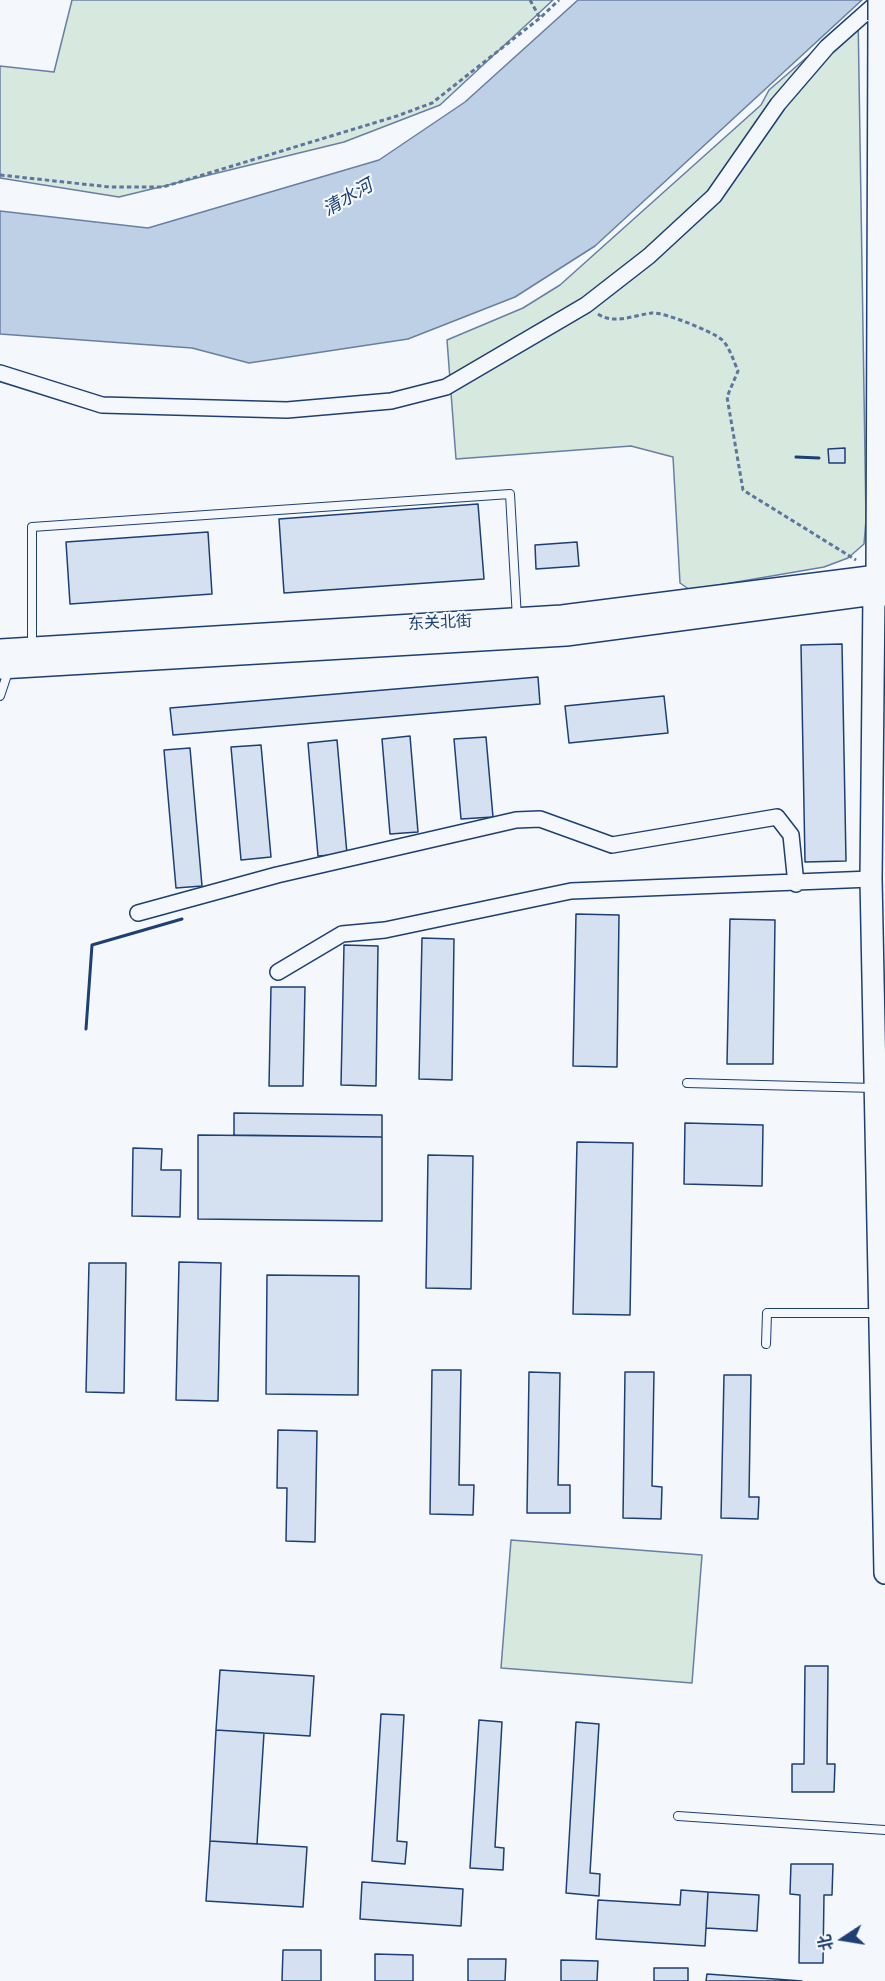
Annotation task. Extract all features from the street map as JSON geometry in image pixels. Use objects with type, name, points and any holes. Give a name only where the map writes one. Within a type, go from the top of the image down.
[{"type":"main road","points":[[879,7],[882,254],[881,585],[871,879],[883,1349],[885,1573]]},
{"type":"main road","name":"东关北街","points":[[3,662],[32,648],[562,616],[881,585]]},
{"type":"main road","name":"东关北街","points":[[3,662],[566,635],[881,585]]},
{"type":"street","points":[[0,373],[102,405],[287,410],[391,401],[446,387],[586,305],[649,256],[714,196],[778,104],[827,47],[879,7]]},
{"type":"street","points":[[138,913],[277,875],[516,820],[540,819],[612,845],[777,818],[791,835],[795,884]]},
{"type":"street","points":[[278,972],[342,934],[385,930],[571,891],[795,884],[871,879]]},
{"type":"lane","points":[[32,648],[33,527],[510,494],[517,619]]},
{"type":"lane","points":[[0,696],[3,662]]},
{"type":"lane","points":[[687,1083],[875,1088]]},
{"type":"lane","points":[[766,1344],[767,1313],[882,1312]]},
{"type":"lane","points":[[678,1816],[885,1830]]},
{"type":"path","points":[[530,0],[540,18]]},
{"type":"path","points":[[0,175],[110,187],[164,187],[397,116],[432,103],[540,18],[559,0]]},
{"type":"path","points":[[586,305],[604,318],[615,320],[655,313],[681,320],[723,339],[738,371],[727,397],[743,490],[881,585]]},
{"type":"shaded area","points":[[72,0],[553,0],[440,105],[344,142],[119,197],[0,178],[0,66],[54,72]]},
{"type":"shaded area","points":[[858,13],[866,520],[864,544],[848,558],[824,567],[690,590],[680,583],[673,457],[631,446],[456,459],[447,340],[523,308],[560,285],[761,105],[769,90]]},
{"type":"shaded area","points":[[511,1540],[702,1555],[692,1683],[501,1668]]},
{"type":"water","name":"清水河","points":[[578,0],[862,0],[595,246],[515,297],[408,339],[249,363],[192,348],[0,334],[0,211],[148,228],[379,160],[465,102]]},
{"type":"building","points":[[845,448],[845,463],[829,463],[828,449]]},
{"type":"building","points":[[478,504],[484,579],[284,593],[279,519]]},
{"type":"building","points":[[208,532],[212,594],[70,604],[66,542]]},
{"type":"building","points":[[577,542],[579,566],[536,569],[535,545]]},
{"type":"building","points":[[842,644],[846,861],[805,862],[801,645]]},
{"type":"building","points":[[538,677],[540,704],[173,735],[170,708]]},
{"type":"building","points":[[664,696],[668,733],[569,743],[565,706]]},
{"type":"building","points":[[410,736],[418,832],[390,834],[382,739]]},
{"type":"building","points":[[486,737],[493,817],[461,819],[454,739]]},
{"type":"building","points":[[337,740],[347,854],[318,856],[308,743]]},
{"type":"building","points":[[261,745],[271,857],[241,860],[231,747]]},
{"type":"building","points":[[190,748],[202,886],[176,888],[164,750]]},
{"type":"building","points":[[576,914],[619,915],[617,1067],[573,1066]]},
{"type":"building","points":[[730,919],[775,920],[773,1064],[727,1064]]},
{"type":"building","points":[[422,938],[454,939],[452,1080],[419,1079]]},
{"type":"building","points":[[344,945],[378,946],[376,1086],[341,1085]]},
{"type":"building","points":[[271,987],[305,987],[303,1086],[269,1086]]},
{"type":"building","points":[[234,1113],[382,1115],[382,1137],[234,1135]]},
{"type":"building","points":[[685,1123],[763,1125],[762,1186],[684,1184]]},
{"type":"building","points":[[198,1135],[382,1137],[382,1221],[198,1219]]},
{"type":"building","points":[[577,1142],[633,1143],[630,1315],[573,1314]]},
{"type":"building","points":[[133,1148],[162,1149],[161,1170],[181,1170],[180,1217],[132,1216]]},
{"type":"building","points":[[428,1155],[473,1156],[471,1289],[426,1288]]},
{"type":"building","points":[[179,1262],[221,1263],[218,1401],[176,1400]]},
{"type":"building","points":[[89,1263],[126,1263],[124,1393],[86,1392]]},
{"type":"building","points":[[267,1275],[359,1276],[358,1395],[266,1394]]},
{"type":"building","points":[[432,1370],[461,1370],[459,1485],[474,1485],[473,1515],[430,1514]]},
{"type":"building","points":[[529,1372],[560,1373],[558,1485],[570,1485],[570,1513],[527,1513]]},
{"type":"building","points":[[625,1372],[654,1372],[652,1486],[662,1487],[661,1519],[623,1518]]},
{"type":"building","points":[[724,1375],[751,1375],[749,1497],[759,1497],[758,1519],[721,1518]]},
{"type":"building","points":[[278,1430],[317,1431],[315,1542],[286,1541],[287,1488],[277,1488]]},
{"type":"building","points":[[805,1666],[828,1666],[827,1764],[835,1764],[834,1792],[792,1792],[792,1764],[804,1764]]},
{"type":"building","points":[[220,1670],[314,1676],[310,1736],[216,1730]]},
{"type":"building","points":[[381,1714],[404,1715],[397,1841],[407,1842],[405,1864],[372,1861]]},
{"type":"building","points":[[479,1720],[502,1722],[495,1847],[504,1848],[503,1870],[470,1868]]},
{"type":"building","points":[[576,1722],[599,1724],[590,1873],[600,1874],[599,1896],[566,1893]]},
{"type":"building","points":[[216,1730],[264,1733],[257,1844],[210,1841]]},
{"type":"building","points":[[210,1841],[307,1847],[303,1907],[206,1901]]},
{"type":"building","points":[[791,1864],[833,1864],[832,1895],[824,1895],[823,1963],[799,1963],[800,1895],[790,1894]]},
{"type":"building","points":[[362,1882],[463,1889],[461,1926],[360,1919]]},
{"type":"building","points":[[681,1890],[708,1892],[705,1946],[596,1939],[598,1900],[680,1905]]},
{"type":"building","points":[[708,1892],[759,1895],[757,1931],[706,1928]]},
{"type":"building","points":[[283,1950],[321,1950],[321,1981],[282,1981]]},
{"type":"building","points":[[375,1954],[413,1955],[413,1981],[375,1981]]},
{"type":"building","points":[[468,1959],[506,1959],[505,1981],[468,1981]]},
{"type":"building","points":[[561,1960],[598,1961],[597,1981],[561,1981]]},
{"type":"building","points":[[654,1968],[688,1968],[688,1981],[654,1981]]},
{"type":"building","points":[[707,1974],[802,1981],[706,1981]]},
{"type":"wall","points":[[796,457],[819,458]]},
{"type":"wall","points":[[86,1029],[92,945],[182,919]]}]
